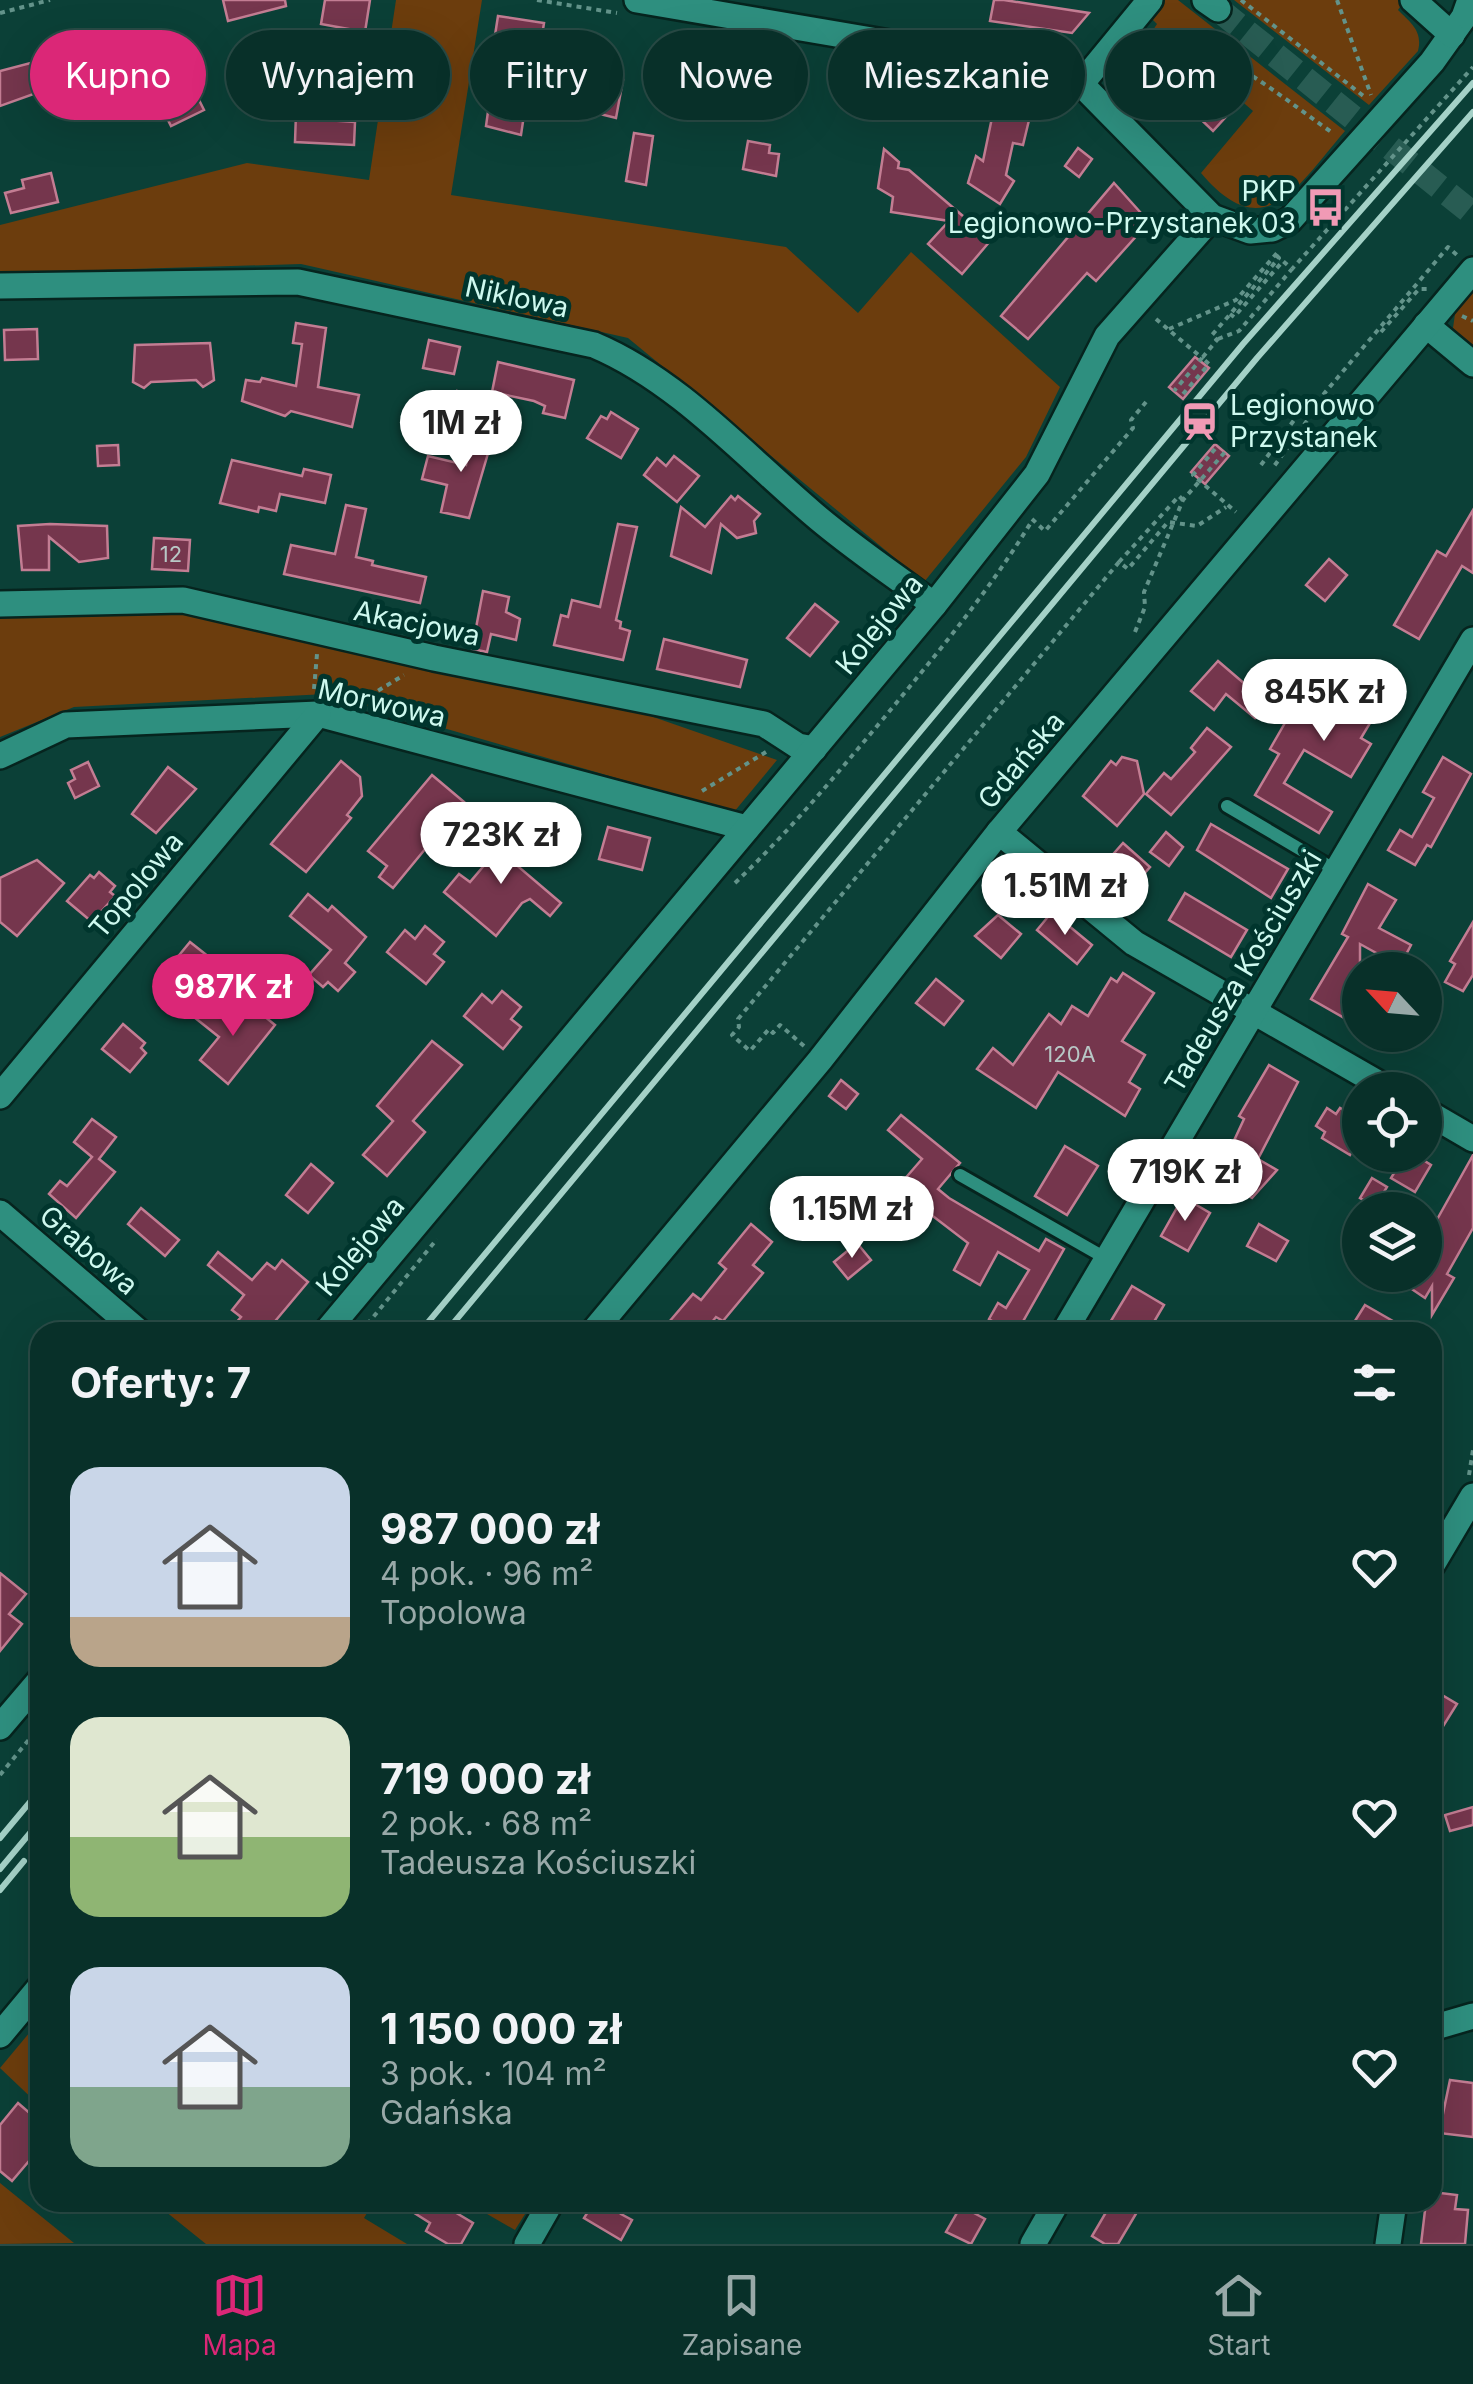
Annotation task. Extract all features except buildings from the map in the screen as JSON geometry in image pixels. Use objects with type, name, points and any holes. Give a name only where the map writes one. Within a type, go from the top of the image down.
[{"type":"street","points":[[1085,79],[1150,0]]},
{"type":"street","points":[[1413,0],[1452,35]]},
{"type":"street","points":[[1085,88],[1212,217],[1250,231],[1290,220],[1452,35],[1470,0]]},
{"type":"street","points":[[636,8],[828,36]]},
{"type":"street","name":"Kolejowa","points":[[334,1322],[934,605],[1037,474],[1107,336],[1212,217]]},
{"type":"street","name":"Gdańska","points":[[601,1322],[820,1060],[1000,832],[1138,676],[1426,324],[1469,259]]},
{"type":"street","name":"Niklowa","points":[[0,286],[298,282],[594,345],[629,361],[665,388],[814,515],[934,605]]},
{"type":"street","points":[[1426,324],[1473,364]]},
{"type":"street","name":"Akacjowa","points":[[0,604],[183,600],[434,658],[764,724],[814,749]]},
{"type":"street","name":"Tadeusza Kościuszki","points":[[1070,1322],[1473,640]]},
{"type":"street","name":"Morwowa","points":[[0,756],[66,726],[324,716],[748,828]]},
{"type":"street","name":"Topolowa","points":[[0,1096],[324,716]]},
{"type":"street","points":[[1000,832],[1134,943],[1359,1072]]},
{"type":"street","points":[[1442,1121],[1473,1140]]},
{"type":"street","name":"Grabowa","points":[[0,1213],[127,1322]]},
{"type":"street","points":[[1442,1548],[1473,1496]]},
{"type":"street","points":[[0,1727],[30,1692]]},
{"type":"street","points":[[0,2035],[30,1999]]},
{"type":"street","points":[[1442,2025],[1473,2016]]},
{"type":"street","points":[[527,2244],[545,2212]]},
{"type":"street","points":[[1032,2244],[1051,2212]]},
{"type":"street","points":[[1388,2244],[1393,2212]]},
{"type":"lane","points":[[1227,806],[1336,871]]},
{"type":"lane","points":[[960,1175],[1108,1259]]},
{"type":"path","points":[[0,13],[50,0]]},
{"type":"path","points":[[537,0],[636,8]]},
{"type":"path","points":[[1221,3],[1374,104],[1336,0]]},
{"type":"path","points":[[1174,391],[1218,340],[1239,330],[1473,67]]},
{"type":"path","points":[[1252,75],[1343,140]]},
{"type":"path","points":[[1324,423],[1317,402],[1448,247],[1469,259]]},
{"type":"path","points":[[1169,329],[1236,300],[1276,254],[1280,258],[1212,335],[1218,340]]},
{"type":"path","points":[[1230,314],[1234,317],[1284,260],[1292,269]]},
{"type":"path","points":[[1381,332],[1419,289],[1433,293]]},
{"type":"path","points":[[1150,315],[1208,364],[1184,394]]},
{"type":"path","points":[[1466,318],[1473,327]]},
{"type":"path","points":[[1033,520],[1045,531],[1133,428],[1130,420],[1146,402]]},
{"type":"path","points":[[1261,465],[1300,412],[1309,418],[1268,474]]},
{"type":"path","points":[[1119,562],[1128,569],[1168,522],[1173,526],[1198,526],[1226,504],[1193,475],[1215,449]]},
{"type":"path","points":[[1138,676],[1124,661],[1145,607],[1144,592],[1183,500],[1224,452]]},
{"type":"path","points":[[820,1060],[780,1025],[774,1033],[769,1029],[750,1051],[732,1036],[739,1027],[738,1019],[1162,510],[1178,496],[1183,500]]},
{"type":"path","points":[[1238,514],[1246,502]]},
{"type":"path","points":[[316,631],[324,716],[434,658]]},
{"type":"path","points":[[671,808],[746,768],[786,737]]},
{"type":"path","points":[[0,1775],[30,1738]]},
{"type":"shaded area","points":[[396,0],[482,0],[477,30],[470,30],[470,75],[451,195],[786,247],[858,313],[911,252],[1060,387],[1026,457],[924,582],[628,338],[301,264],[0,273],[0,225],[247,163],[369,180],[378,120],[450,120],[450,30],[392,30]]},
{"type":"shaded area","points":[[1160,0],[1178,0],[1216,30],[1153,30],[1157,24],[1153,20]]},
{"type":"shaded area","points":[[1234,0],[1398,0],[1402,4],[1398,10],[1417,33],[1418,51],[1369,105]]},
{"type":"shaded area","points":[[1252,58],[1345,131],[1296,188],[1279,201],[1262,207],[1244,206],[1224,195],[1201,173],[1245,120],[1252,120]]},
{"type":"shaded area","points":[[1473,286],[1473,353],[1453,328],[1456,307]]},
{"type":"shaded area","points":[[185,612],[616,704],[777,760],[734,812],[326,694],[74,707],[0,737],[0,618]]},
{"type":"shaded area","points":[[30,2032],[30,2096],[0,2068]]},
{"type":"shaded area","points":[[0,2183],[30,2207],[30,2212],[36,2212],[74,2243],[0,2244]]},
{"type":"shaded area","points":[[166,2212],[368,2212],[364,2218],[407,2244],[206,2244]]},
{"type":"shaded area","points":[[484,2212],[526,2212],[515,2230]]},
{"type":"tunnel","points":[[1218,9],[1473,214]]},
{"type":"railway","points":[[428,1322],[1243,344],[1473,83]]},
{"type":"railway","points":[[454,1322],[1257,358],[1473,112]]},
{"type":"railway","points":[[0,1838],[30,1802]]},
{"type":"railway","points":[[0,1869],[30,1833]]},
{"type":"railway","points":[[0,1890],[24,1861]]},
{"type":"place","name":"PKP Legionowo-Przystanek 03","points":[[1326,207]]},
{"type":"place","name":"Legionowo Przystanek","points":[[1200,421]]}]
